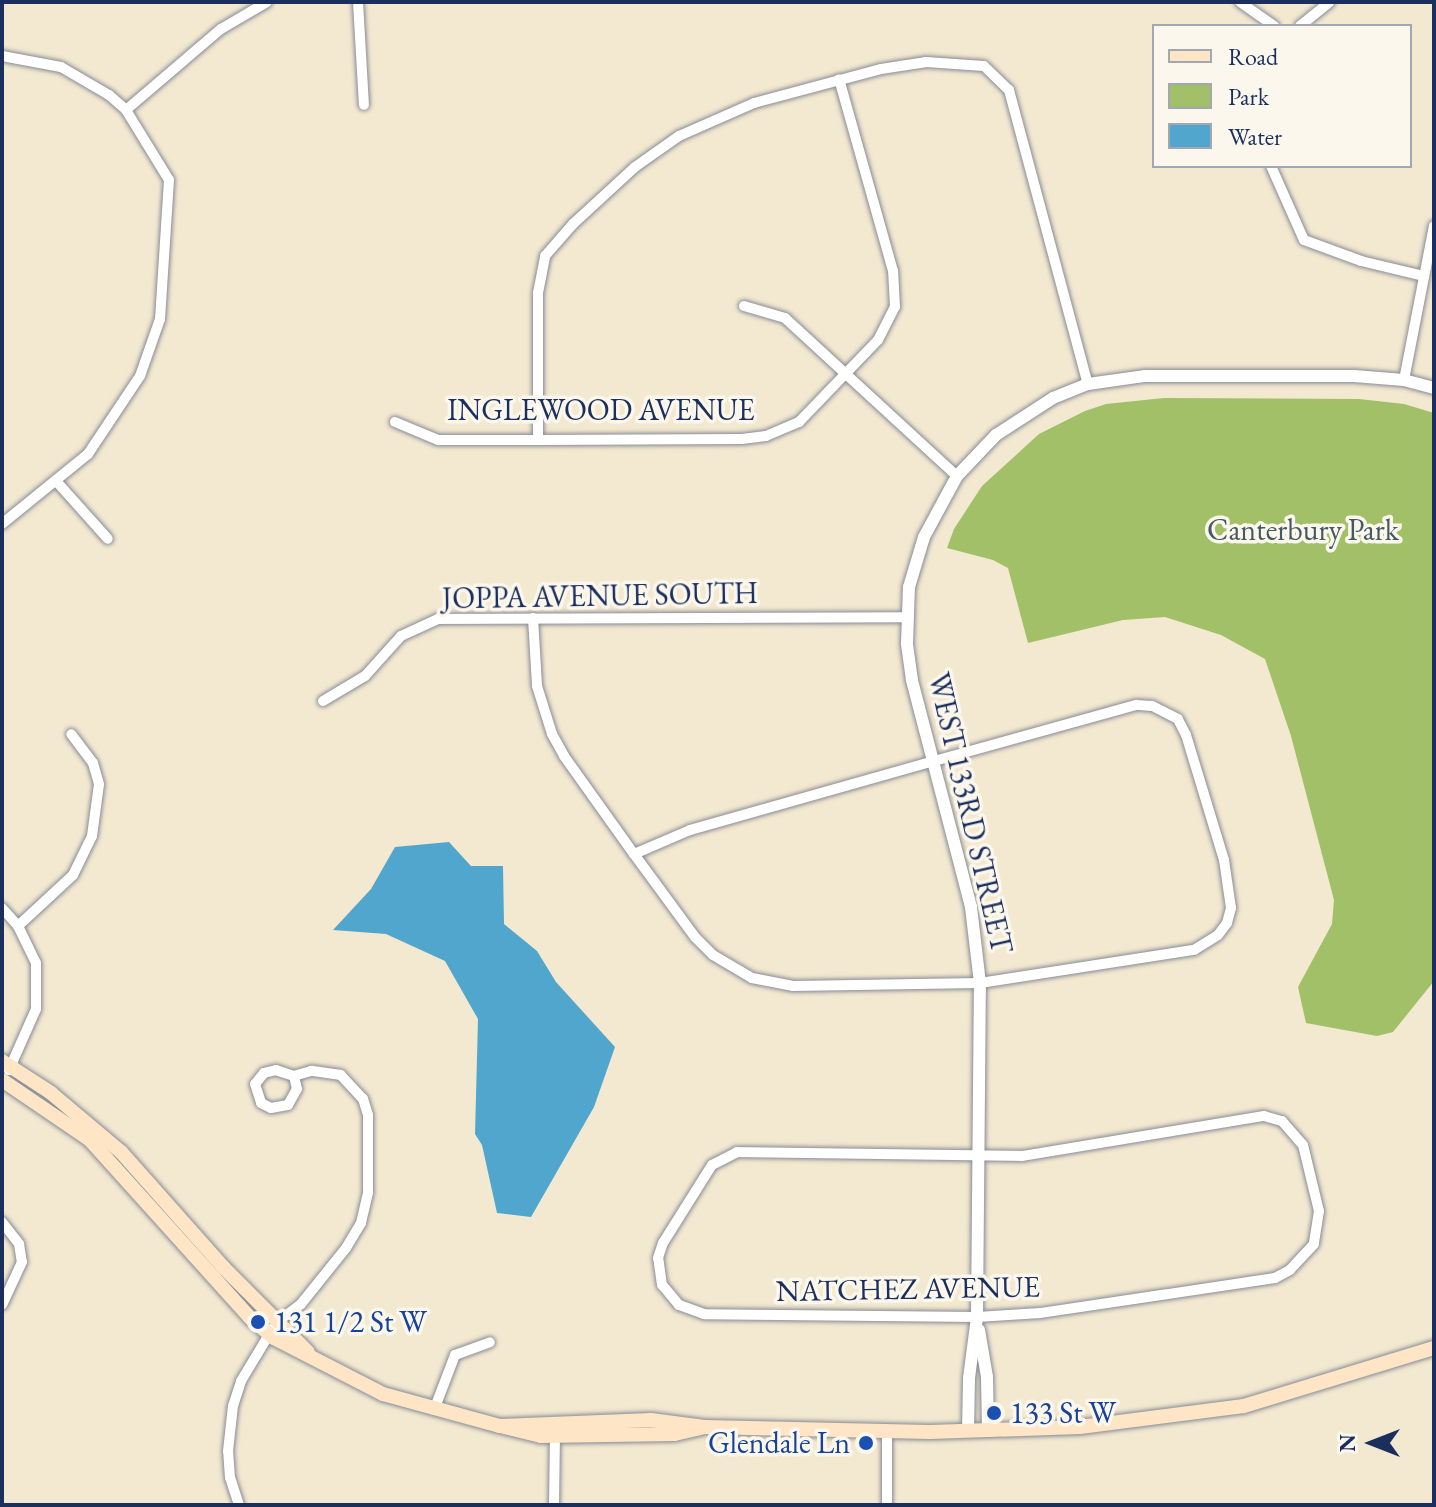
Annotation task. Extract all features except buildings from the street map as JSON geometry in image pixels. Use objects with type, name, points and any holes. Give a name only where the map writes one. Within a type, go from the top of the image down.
[{"type":"main road","points":[[6,1064],[51,1093],[121,1152],[273,1328]]},
{"type":"main road","points":[[2,1081],[90,1140],[273,1328],[311,1355],[383,1394],[500,1426],[555,1429],[651,1420],[705,1427],[988,1431],[1138,1422],[1244,1406],[1434,1348]]},
{"type":"street","points":[[126,110],[221,29],[267,2]]},
{"type":"street","points":[[358,2],[364,105]]},
{"type":"street","points":[[1240,2],[1271,24]]},
{"type":"street","points":[[1302,24],[1330,2]]},
{"type":"street","points":[[2,56],[61,67],[88,80],[126,110],[169,180],[160,319],[140,376],[109,428],[88,454],[2,524]]},
{"type":"street","points":[[538,440],[538,293],[545,256],[581,216],[646,159],[679,136],[754,103],[839,79],[926,62],[984,66],[1009,90],[1088,384]]},
{"type":"street","name":"INGLEWOOD AVENUE","points":[[395,422],[438,440],[538,440],[766,436],[799,422],[878,340],[895,307],[893,271],[839,79]]},
{"type":"street","points":[[1272,168],[1304,240],[1361,261],[1424,276]]},
{"type":"street","points":[[1404,380],[1434,226]]},
{"type":"street","points":[[744,306],[785,318],[957,476],[996,435],[1023,415],[1088,384],[1125,377],[1354,376],[1404,380],[1434,388]]},
{"type":"street","name":"WEST 133RD STREET","points":[[957,476],[924,537],[909,587],[906,617],[912,680],[971,907],[980,983],[977,1317],[969,1378],[968,1431]]},
{"type":"street","points":[[57,482],[108,539]]},
{"type":"street","name":"JOPPA AVENUE SOUTH","points":[[323,701],[365,676],[401,636],[419,625],[438,619],[906,617]]},
{"type":"street","points":[[533,618],[537,686],[552,734],[634,854],[695,937],[732,968],[752,978],[793,986],[980,983],[1194,950],[1218,935],[1227,923],[1230,887],[1196,759],[1178,719],[1163,710],[1136,705],[690,830],[634,854]]},
{"type":"street","points":[[18,926],[73,875],[92,836],[99,784],[93,763],[71,734]]},
{"type":"street","points":[[2,908],[18,926],[36,963],[36,1009],[6,1064],[2,1081]]},
{"type":"street","points":[[239,1505],[230,1478],[228,1451],[233,1406],[241,1381],[273,1328],[301,1304],[346,1248],[361,1223],[368,1192],[368,1115],[363,1099],[341,1075],[311,1071],[294,1076],[285,1071],[264,1073],[255,1084],[261,1103],[279,1109],[288,1105],[297,1089],[294,1076]]},
{"type":"street","name":"NATCHEZ AVENUE","points":[[1264,1116],[1282,1121],[1303,1145],[1319,1211],[1314,1244],[1290,1270],[1275,1278],[1040,1313],[977,1317],[691,1311],[669,1295],[658,1272],[663,1243],[684,1207],[712,1165],[737,1152],[978,1157],[1022,1156],[1264,1116]]},
{"type":"street","points":[[2,1222],[19,1244],[22,1262],[2,1305]]},
{"type":"street","name":"WEST 133RD STREET","points":[[977,1317],[987,1377],[988,1431]]},
{"type":"street","points":[[434,1410],[455,1355],[490,1342]]},
{"type":"street","points":[[554,1505],[555,1429]]},
{"type":"street","points":[[887,1431],[887,1505]]},
{"type":"green space","name":"Canterbury Park","points":[[1164,398],[1359,399],[1404,404],[1434,413],[1434,981],[1393,1032],[1377,1036],[1306,1023],[1298,987],[1332,924],[1334,900],[1291,736],[1265,659],[1221,635],[1165,617],[1123,620],[1028,643],[1008,568],[993,560],[947,548],[954,529],[982,486],[1039,434],[1106,404]]},
{"type":"water","points":[[449,842],[471,866],[503,866],[504,924],[537,951],[556,982],[615,1047],[594,1107],[531,1217],[497,1213],[482,1145],[475,1134],[478,1019],[445,961],[386,934],[333,930],[371,889],[395,847]]},
{"type":"place","name":"131 1/2 St W","points":[[258,1322]]},
{"type":"place","name":"133 St W","points":[[994,1413]]},
{"type":"place","name":"Glendale Ln","points":[[866,1443]]}]
